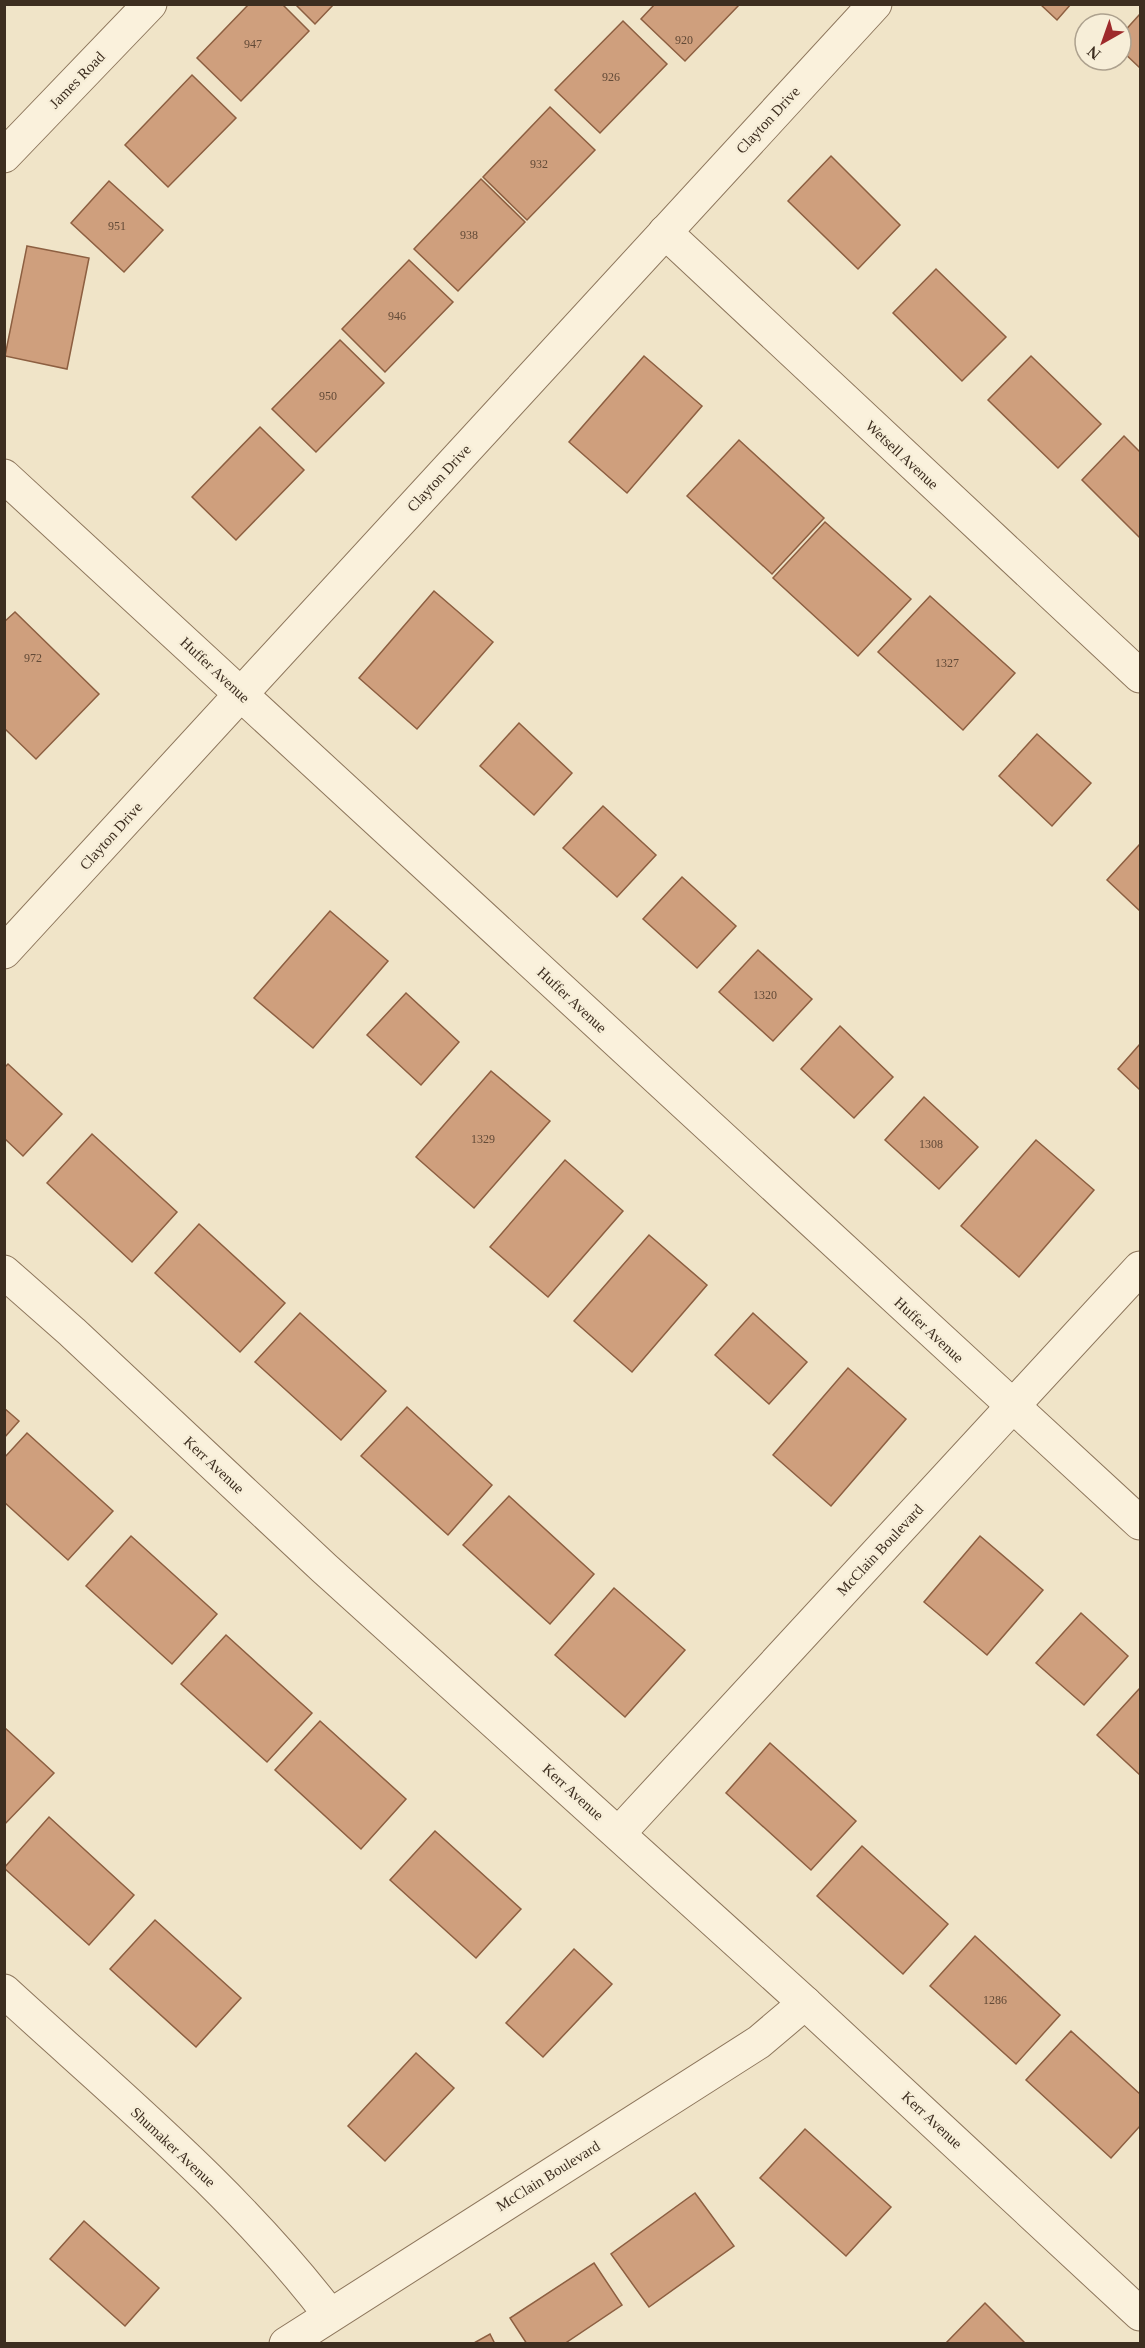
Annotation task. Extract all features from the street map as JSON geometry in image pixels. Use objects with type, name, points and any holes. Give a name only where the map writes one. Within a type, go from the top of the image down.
[{"type":"street","name":"James Road","points":[[4,156],[150,4]]},
{"type":"street","name":"Clayton Drive","points":[[4,952],[875,4]]},
{"type":"street","name":"Wetsell Avenue","points":[[665,232],[1140,676]]},
{"type":"street","name":"Huffer Avenue","points":[[4,476],[1140,1523]]},
{"type":"street","name":"McClain Boulevard","points":[[619,1833],[1140,1268]]},
{"type":"street","name":"Kerr Avenue","points":[[4,1272],[72,1332],[324,1568],[805,2002],[1140,2314]]},
{"type":"street","name":"Shumaker Avenue","points":[[4,1991],[209,2180],[305,2283],[330,2315]]},
{"type":"street","name":"McClain Boulevard","points":[[286,2343],[759,2042],[805,2002]]},
{"type":"building","points":[[249,4],[282,4],[309,31],[241,101],[197,58]]},
{"type":"building","points":[[295,4],[334,4],[315,24]]},
{"type":"building","points":[[655,4],[740,4],[685,61],[641,19]]},
{"type":"building","points":[[1040,4],[1071,4],[1057,20]]},
{"type":"building","points":[[1140,14],[1140,68],[1133,61],[1133,22]]},
{"type":"building","points":[[623,21],[667,64],[600,133],[555,90]]},
{"type":"building","points":[[192,75],[236,118],[168,187],[125,145]]},
{"type":"building","points":[[550,107],[595,150],[527,220],[483,177]]},
{"type":"building","points":[[831,156],[900,225],[858,269],[788,201]]},
{"type":"building","points":[[481,179],[525,222],[458,291],[414,249]]},
{"type":"building","points":[[109,181],[163,230],[124,272],[71,223]]},
{"type":"building","points":[[27,246],[89,258],[67,369],[5,356]]},
{"type":"building","points":[[409,260],[453,302],[385,372],[342,329]]},
{"type":"building","points":[[936,269],[1006,337],[962,381],[893,313]]},
{"type":"building","points":[[340,340],[384,383],[316,452],[272,409]]},
{"type":"building","points":[[644,356],[702,406],[627,493],[569,442]]},
{"type":"building","points":[[1031,356],[1101,424],[1058,468],[988,400]]},
{"type":"building","points":[[260,427],[304,470],[236,540],[192,497]]},
{"type":"building","points":[[1124,436],[1140,452],[1140,538],[1082,480]]},
{"type":"building","points":[[739,440],[824,518],[772,574],[687,496]]},
{"type":"building","points":[[825,522],[911,599],[858,656],[773,578]]},
{"type":"building","points":[[434,591],[493,642],[417,729],[359,678]]},
{"type":"building","points":[[930,596],[1015,673],[963,730],[878,652]]},
{"type":"building","points":[[15,612],[99,694],[36,759],[4,728],[4,622]]},
{"type":"building","points":[[519,723],[572,773],[534,815],[480,766]]},
{"type":"building","points":[[1037,734],[1091,783],[1052,826],[999,776]]},
{"type":"building","points":[[603,806],[656,855],[617,897],[563,848]]},
{"type":"building","points":[[1140,844],[1140,911],[1107,880]]},
{"type":"building","points":[[682,877],[736,926],[697,968],[643,919]]},
{"type":"building","points":[[330,911],[388,961],[313,1048],[254,998]]},
{"type":"building","points":[[758,950],[812,999],[773,1041],[719,992]]},
{"type":"building","points":[[406,993],[459,1042],[421,1085],[367,1035]]},
{"type":"building","points":[[840,1026],[893,1077],[854,1118],[801,1069]]},
{"type":"building","points":[[1140,1044],[1140,1090],[1118,1069]]},
{"type":"building","points":[[8,1064],[62,1114],[23,1156],[4,1138],[4,1068]]},
{"type":"building","points":[[491,1071],[550,1121],[474,1208],[416,1157]]},
{"type":"building","points":[[924,1097],[978,1147],[939,1189],[885,1140]]},
{"type":"building","points":[[92,1134],[177,1212],[132,1262],[47,1183]]},
{"type":"building","points":[[1036,1140],[1094,1190],[1019,1277],[961,1226]]},
{"type":"building","points":[[565,1160],[623,1211],[548,1297],[490,1247]]},
{"type":"building","points":[[199,1224],[285,1303],[240,1352],[155,1273]]},
{"type":"building","points":[[649,1235],[707,1285],[632,1372],[574,1321]]},
{"type":"building","points":[[300,1313],[386,1391],[341,1440],[255,1362]]},
{"type":"building","points":[[753,1313],[807,1362],[769,1404],[715,1355]]},
{"type":"building","points":[[848,1368],[906,1419],[831,1506],[773,1455]]},
{"type":"building","points":[[407,1407],[492,1485],[448,1535],[361,1456]]},
{"type":"building","points":[[4,1408],[19,1421],[4,1438]]},
{"type":"building","points":[[27,1433],[113,1511],[68,1560],[4,1502],[4,1458]]},
{"type":"building","points":[[509,1496],[594,1574],[550,1624],[463,1545]]},
{"type":"building","points":[[131,1536],[217,1614],[172,1664],[86,1586]]},
{"type":"building","points":[[980,1536],[1043,1590],[987,1655],[924,1602]]},
{"type":"building","points":[[614,1588],[685,1650],[625,1717],[555,1655]]},
{"type":"building","points":[[1081,1613],[1128,1656],[1084,1705],[1036,1663]]},
{"type":"building","points":[[226,1635],[312,1713],[267,1762],[181,1684]]},
{"type":"building","points":[[1140,1688],[1140,1775],[1097,1735]]},
{"type":"building","points":[[320,1721],[406,1799],[361,1849],[275,1770]]},
{"type":"building","points":[[4,1727],[54,1773],[4,1825]]},
{"type":"building","points":[[770,1743],[856,1821],[811,1870],[726,1793]]},
{"type":"building","points":[[49,1817],[134,1895],[89,1945],[4,1868]]},
{"type":"building","points":[[435,1831],[521,1909],[476,1958],[390,1880]]},
{"type":"building","points":[[862,1846],[948,1924],[903,1974],[817,1896]]},
{"type":"building","points":[[155,1920],[241,1998],[196,2047],[110,1969]]},
{"type":"building","points":[[975,1936],[1060,2015],[1016,2064],[930,1986]]},
{"type":"building","points":[[574,1949],[612,1984],[543,2057],[506,2023]]},
{"type":"building","points":[[1071,2031],[1140,2094],[1140,2126],[1111,2158],[1026,2080]]},
{"type":"building","points":[[416,2053],[454,2088],[385,2161],[348,2126]]},
{"type":"building","points":[[805,2129],[891,2207],[846,2256],[760,2178]]},
{"type":"building","points":[[695,2193],[734,2246],[649,2307],[611,2254]]},
{"type":"building","points":[[84,2221],[159,2288],[125,2326],[50,2259]]},
{"type":"building","points":[[594,2263],[622,2305],[564,2344],[527,2344],[510,2318]]},
{"type":"building","points":[[985,2303],[1026,2344],[945,2344]]},
{"type":"building","points":[[490,2334],[495,2344],[472,2344]]}]
